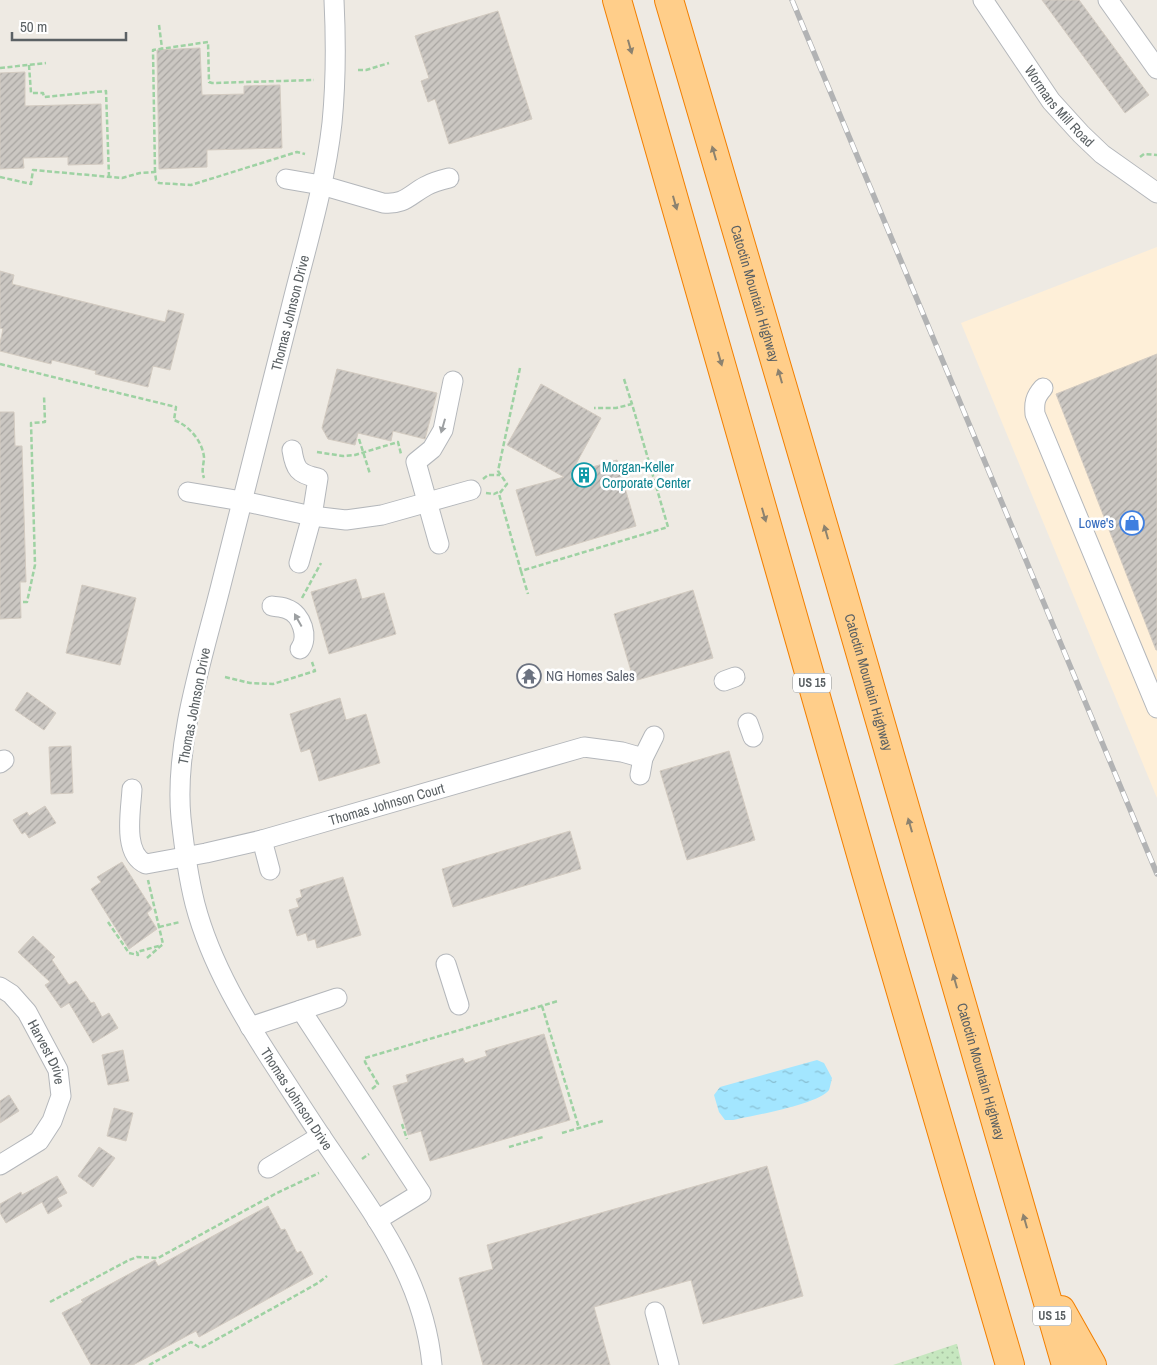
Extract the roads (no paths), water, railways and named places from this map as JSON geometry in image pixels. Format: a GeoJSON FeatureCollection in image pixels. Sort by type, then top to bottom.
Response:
{"type":"FeatureCollection","features":[{"type":"Feature","properties":{"kind":"highway","name":"US 15"},"geometry":{"type":"LineString","coordinates":[[616,0],[866,872],[1010,1365]]}},
{"type":"Feature","properties":{"kind":"highway","name":"Catoctin Mountain Highway"},"geometry":{"type":"LineString","coordinates":[[669,0],[837,570],[1066,1365]]}},
{"type":"Feature","properties":{"kind":"highway"},"geometry":{"type":"LineString","coordinates":[[1038,1268],[1092,1365]]}},
{"type":"Feature","properties":{"kind":"street","name":"Thomas Johnson Drive"},"geometry":{"type":"LineString","coordinates":[[334,0],[336,40],[332,123],[321,185],[282,347],[198,676],[184,746],[180,794],[181,817],[195,902],[216,962],[250,1027],[377,1220],[406,1271],[417,1296],[425,1324],[432,1365]]}},
{"type":"Feature","properties":{"kind":"street","name":"Wormans Mill Road"},"geometry":{"type":"LineString","coordinates":[[983,0],[1051,101],[1102,154],[1157,193]]}},
{"type":"Feature","properties":{"kind":"street"},"geometry":{"type":"LineString","coordinates":[[1108,0],[1157,69]]}},
{"type":"Feature","properties":{"kind":"street"},"geometry":{"type":"LineString","coordinates":[[286,179],[321,185],[383,203],[393,204],[407,200],[425,186],[449,178]]}},
{"type":"Feature","properties":{"kind":"street"},"geometry":{"type":"LineString","coordinates":[[439,544],[427,502],[409,460],[432,449],[443,430],[453,381]]}},
{"type":"Feature","properties":{"kind":"street"},"geometry":{"type":"LineString","coordinates":[[1043,388],[1034,404],[1035,414],[1157,708]]}},
{"type":"Feature","properties":{"kind":"street"},"geometry":{"type":"LineString","coordinates":[[292,450],[294,462],[298,470],[306,476],[318,478],[312,516],[299,563]]}},
{"type":"Feature","properties":{"kind":"street"},"geometry":{"type":"LineString","coordinates":[[188,492],[312,516],[346,520],[382,514],[479,488]]}},
{"type":"Feature","properties":{"kind":"street"},"geometry":{"type":"LineString","coordinates":[[272,606],[289,609],[295,614],[305,635],[304,644],[300,649]]}},
{"type":"Feature","properties":{"kind":"street","name":"Thomas Johnson Court"},"geometry":{"type":"LineString","coordinates":[[132,789],[130,844],[137,858],[146,864],[262,840],[584,747],[622,752],[641,766],[654,736]]}},
{"type":"Feature","properties":{"kind":"street"},"geometry":{"type":"LineString","coordinates":[[262,840],[270,870]]}},
{"type":"Feature","properties":{"kind":"street"},"geometry":{"type":"LineString","coordinates":[[446,964],[459,1005]]}},
{"type":"Feature","properties":{"kind":"street","name":"Harvest Drive"},"geometry":{"type":"LineString","coordinates":[[0,988],[11,994],[27,1012],[58,1070],[62,1096],[52,1121],[38,1141],[0,1165]]}},
{"type":"Feature","properties":{"kind":"street"},"geometry":{"type":"LineString","coordinates":[[250,1027],[337,998]]}},
{"type":"Feature","properties":{"kind":"street"},"geometry":{"type":"LineString","coordinates":[[300,1010],[421,1193],[377,1220]]}},
{"type":"Feature","properties":{"kind":"street"},"geometry":{"type":"LineString","coordinates":[[268,1168],[321,1136]]}},
{"type":"Feature","properties":{"kind":"street"},"geometry":{"type":"LineString","coordinates":[[654,1312],[669,1365]]}},
{"type":"Feature","properties":{"kind":"water"},"geometry":{"type":"Polygon","coordinates":[[[817,1060],[824,1063],[832,1078],[829,1090],[823,1095],[799,1105],[733,1120],[725,1120],[719,1112],[714,1095],[720,1087],[817,1060]]]}},
{"type":"Feature","properties":{"kind":"railway"},"geometry":{"type":"LineString","coordinates":[[792,0],[1157,874]]}},
{"type":"Feature","properties":{"kind":"place","name":"Morgan-Keller Corporate Center"},"geometry":{"type":"Point","coordinates":[584,475]}},
{"type":"Feature","properties":{"kind":"place","name":"Lowe's"},"geometry":{"type":"Point","coordinates":[1132,523]}},
{"type":"Feature","properties":{"kind":"place","name":"NG Homes Sales"},"geometry":{"type":"Point","coordinates":[529,676]}}]}
